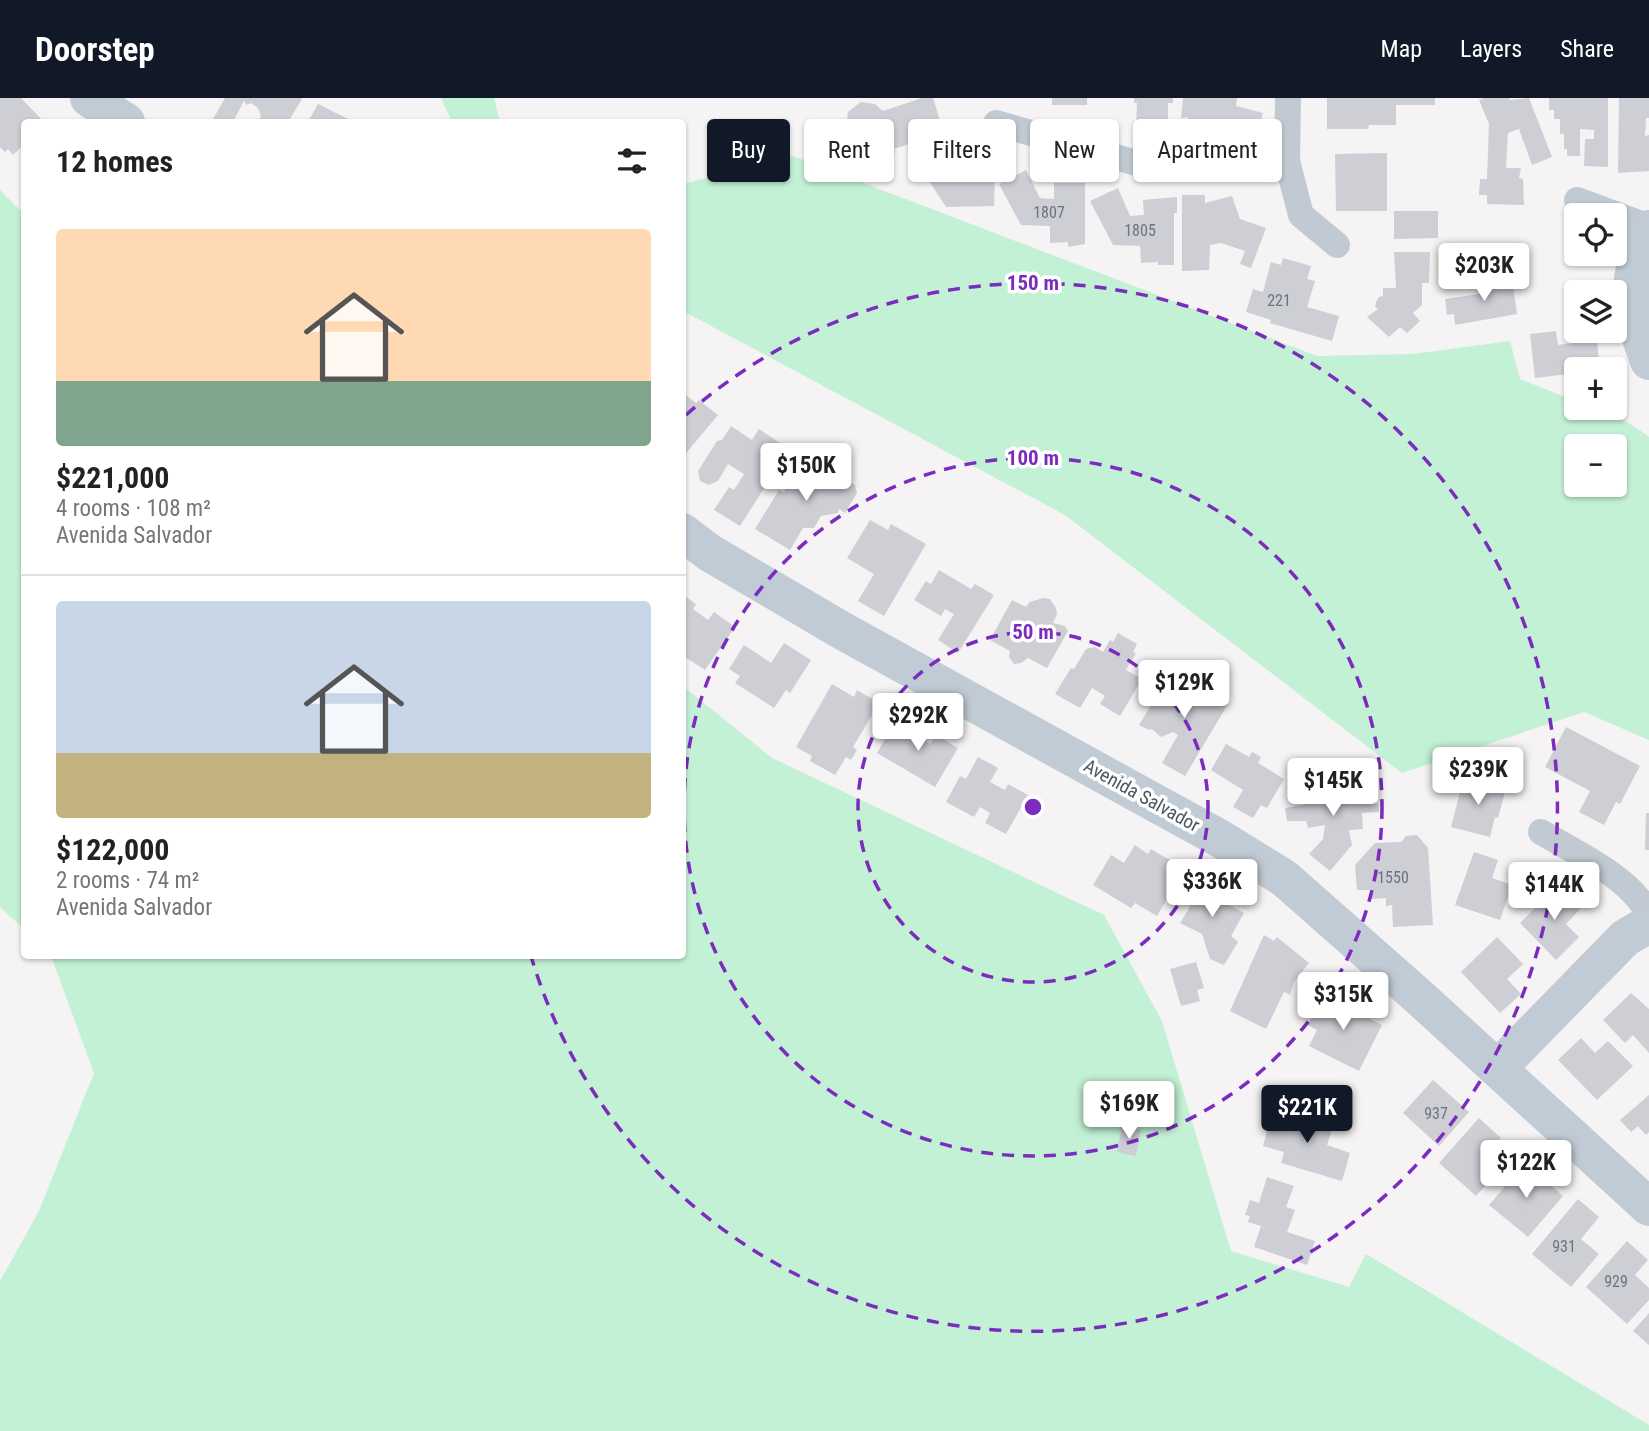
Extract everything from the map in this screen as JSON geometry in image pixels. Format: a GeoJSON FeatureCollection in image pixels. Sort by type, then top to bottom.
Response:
{"type":"FeatureCollection","features":[{"type":"Feature","properties":{"kind":"street"},"geometry":{"type":"LineString","coordinates":[[89,98],[121,119]]}},
{"type":"Feature","properties":{"kind":"street"},"geometry":{"type":"LineString","coordinates":[[1288,98],[1287,161],[1301,215],[1337,245]]}},
{"type":"Feature","properties":{"kind":"street"},"geometry":{"type":"LineString","coordinates":[[1016,129],[1140,164],[1287,161]]}},
{"type":"Feature","properties":{"kind":"street"},"geometry":{"type":"LineString","coordinates":[[1577,200],[1649,228],[1634,268],[1633,308],[1649,361]]}},
{"type":"Feature","properties":{"kind":"street","name":"Avenida Salvador"},"geometry":{"type":"LineString","coordinates":[[686,535],[710,554],[829,623],[1219,838],[1284,878],[1649,1207]]}},
{"type":"Feature","properties":{"kind":"street"},"geometry":{"type":"LineString","coordinates":[[1541,832],[1618,879],[1644,903],[1649,916]]}},
{"type":"Feature","properties":{"kind":"street"},"geometry":{"type":"LineString","coordinates":[[1497,1068],[1625,938],[1649,924]]}},
{"type":"Feature","properties":{"kind":"green space"},"geometry":{"type":"Polygon","coordinates":[[[441,98],[494,98],[499,119],[451,119],[441,98]]]}},
{"type":"Feature","properties":{"kind":"green space"},"geometry":{"type":"Polygon","coordinates":[[[793,156],[804,160],[804,182],[861,182],[1317,356],[1413,354],[1510,341],[1520,379],[1564,397],[1564,420],[1622,420],[1649,437],[1649,740],[1584,712],[1402,773],[1065,515],[686,313],[686,183],[707,178],[707,182],[790,182],[790,157],[793,156]]]}},
{"type":"Feature","properties":{"kind":"green space"},"geometry":{"type":"Polygon","coordinates":[[[0,190],[21,211],[21,926],[0,907],[0,190]]]}},
{"type":"Feature","properties":{"kind":"green space"},"geometry":{"type":"Polygon","coordinates":[[[686,688],[772,758],[1104,915],[1162,1021],[1231,1251],[1349,1287],[1366,1254],[1649,1425],[1649,1431],[0,1431],[0,1281],[39,1211],[94,1073],[52,959],[686,959],[686,688]]]}},
{"type":"Feature","properties":{"kind":"building"},"geometry":{"type":"Polygon","coordinates":[[[0,98],[21,98],[41,119],[21,119],[21,147],[13,155],[8,149],[5,152],[0,147],[0,98]]]}},
{"type":"Feature","properties":{"kind":"building"},"geometry":{"type":"Polygon","coordinates":[[[225,98],[302,99],[290,119],[259,119],[258,108],[251,103],[247,105],[244,101],[235,119],[213,119],[225,98]]]}},
{"type":"Feature","properties":{"kind":"building"},"geometry":{"type":"Polygon","coordinates":[[[922,98],[933,98],[940,119],[908,119],[908,144],[894,149],[894,119],[847,119],[848,112],[861,102],[875,104],[883,111],[922,98]]]}},
{"type":"Feature","properties":{"kind":"building"},"geometry":{"type":"Polygon","coordinates":[[[1052,98],[1087,98],[1087,105],[1052,105],[1052,98]]]}},
{"type":"Feature","properties":{"kind":"building"},"geometry":{"type":"Polygon","coordinates":[[[1134,98],[1173,98],[1173,103],[1168,103],[1168,119],[1136,119],[1137,103],[1134,103],[1134,98]]]}},
{"type":"Feature","properties":{"kind":"building"},"geometry":{"type":"Polygon","coordinates":[[[1183,98],[1237,98],[1236,106],[1263,113],[1261,119],[1181,118],[1183,98]]]}},
{"type":"Feature","properties":{"kind":"building"},"geometry":{"type":"Polygon","coordinates":[[[1327,98],[1435,98],[1435,105],[1396,105],[1396,125],[1369,125],[1368,129],[1327,129],[1327,98]]]}},
{"type":"Feature","properties":{"kind":"building"},"geometry":{"type":"Polygon","coordinates":[[[1529,98],[1552,157],[1532,165],[1519,129],[1508,133],[1506,168],[1521,168],[1519,178],[1523,179],[1524,205],[1487,204],[1487,195],[1479,195],[1480,179],[1487,179],[1489,124],[1479,100],[1529,98]]]}},
{"type":"Feature","properties":{"kind":"building"},"geometry":{"type":"Polygon","coordinates":[[[1549,98],[1608,98],[1608,167],[1584,166],[1585,139],[1594,139],[1594,130],[1580,129],[1580,156],[1567,156],[1564,134],[1560,134],[1560,119],[1554,119],[1554,110],[1549,110],[1549,98]]]}},
{"type":"Feature","properties":{"kind":"building"},"geometry":{"type":"Polygon","coordinates":[[[1619,98],[1649,98],[1645,136],[1649,135],[1649,171],[1618,173],[1619,98]]]}},
{"type":"Feature","properties":{"kind":"building"},"geometry":{"type":"Polygon","coordinates":[[[318,104],[348,119],[310,119],[318,104]]]}},
{"type":"Feature","properties":{"kind":"building"},"geometry":{"type":"Polygon","coordinates":[[[1387,153],[1387,211],[1336,211],[1335,154],[1387,153]]]}},
{"type":"Feature","properties":{"kind":"building"},"geometry":{"type":"Polygon","coordinates":[[[1026,170],[1040,198],[1054,199],[1054,183],[1085,183],[1085,244],[1068,247],[1068,242],[1050,243],[1050,226],[1021,225],[999,184],[1016,182],[1016,175],[1026,170]]]}},
{"type":"Feature","properties":{"kind":"building"},"geometry":{"type":"Polygon","coordinates":[[[930,182],[995,182],[994,206],[946,207],[930,182]]]}},
{"type":"Feature","properties":{"kind":"building"},"geometry":{"type":"Polygon","coordinates":[[[1118,188],[1130,216],[1144,215],[1143,200],[1177,197],[1177,213],[1174,213],[1174,265],[1141,263],[1140,246],[1113,245],[1090,201],[1118,188]]]}},
{"type":"Feature","properties":{"kind":"building"},"geometry":{"type":"Polygon","coordinates":[[[1182,195],[1205,195],[1205,203],[1232,196],[1240,219],[1266,228],[1251,268],[1240,264],[1245,251],[1221,243],[1210,245],[1209,270],[1182,271],[1182,195]]]}},
{"type":"Feature","properties":{"kind":"building"},"geometry":{"type":"Polygon","coordinates":[[[1394,211],[1438,211],[1438,238],[1394,239],[1394,211]]]}},
{"type":"Feature","properties":{"kind":"building"},"geometry":{"type":"Polygon","coordinates":[[[1394,252],[1430,252],[1429,283],[1422,283],[1422,305],[1413,313],[1420,321],[1407,333],[1400,327],[1389,337],[1367,317],[1378,309],[1375,307],[1376,302],[1383,296],[1383,288],[1396,288],[1394,252]]]}},
{"type":"Feature","properties":{"kind":"building"},"geometry":{"type":"Polygon","coordinates":[[[1283,258],[1311,266],[1307,279],[1315,281],[1307,307],[1339,316],[1332,341],[1270,323],[1271,320],[1246,312],[1253,289],[1263,292],[1271,262],[1281,265],[1283,258]]]}},
{"type":"Feature","properties":{"kind":"building"},"geometry":{"type":"Polygon","coordinates":[[[1512,278],[1517,314],[1455,325],[1454,314],[1447,315],[1445,299],[1486,293],[1484,281],[1512,278]]]}},
{"type":"Feature","properties":{"kind":"building"},"geometry":{"type":"Polygon","coordinates":[[[1556,331],[1558,345],[1597,343],[1599,357],[1564,357],[1564,375],[1535,378],[1530,334],[1556,331]]]}},
{"type":"Feature","properties":{"kind":"building"},"geometry":{"type":"Polygon","coordinates":[[[686,395],[696,403],[699,400],[718,415],[686,453],[686,395]]]}},
{"type":"Feature","properties":{"kind":"building"},"geometry":{"type":"Polygon","coordinates":[[[731,426],[752,440],[759,429],[783,445],[773,461],[779,465],[740,526],[714,510],[729,487],[734,490],[744,474],[728,464],[718,481],[709,485],[700,481],[698,471],[717,441],[722,440],[731,426]]]}},
{"type":"Feature","properties":{"kind":"building"},"geometry":{"type":"Polygon","coordinates":[[[823,458],[830,463],[832,472],[855,485],[857,493],[845,513],[839,509],[838,513],[821,516],[814,528],[803,528],[790,550],[755,529],[779,490],[784,492],[795,474],[798,476],[809,460],[823,458]]]}},
{"type":"Feature","properties":{"kind":"building"},"geometry":{"type":"Polygon","coordinates":[[[870,520],[888,530],[891,524],[926,544],[884,616],[858,601],[874,574],[847,558],[870,520]]]}},
{"type":"Feature","properties":{"kind":"building"},"geometry":{"type":"Polygon","coordinates":[[[939,570],[971,589],[975,584],[994,595],[958,653],[938,640],[954,614],[945,609],[941,616],[914,600],[926,581],[931,584],[939,570]]]}},
{"type":"Feature","properties":{"kind":"building"},"geometry":{"type":"Polygon","coordinates":[[[686,597],[696,604],[693,609],[708,620],[714,612],[735,627],[705,670],[686,658],[686,597]]]}},
{"type":"Feature","properties":{"kind":"building"},"geometry":{"type":"Polygon","coordinates":[[[1050,599],[1056,608],[1057,614],[1053,623],[1065,626],[1068,631],[1047,668],[1028,658],[1014,664],[1009,657],[1010,651],[990,640],[1012,600],[1026,607],[1030,602],[1050,599]]]}},
{"type":"Feature","properties":{"kind":"building"},"geometry":{"type":"Polygon","coordinates":[[[1118,633],[1137,644],[1133,652],[1136,653],[1126,670],[1142,679],[1120,716],[1100,704],[1105,696],[1092,688],[1080,708],[1055,694],[1086,649],[1095,647],[1103,652],[1118,633]]]}},
{"type":"Feature","properties":{"kind":"building"},"geometry":{"type":"Polygon","coordinates":[[[784,643],[811,660],[790,693],[786,690],[774,708],[735,683],[740,676],[729,669],[744,645],[771,663],[784,643]]]}},
{"type":"Feature","properties":{"kind":"building"},"geometry":{"type":"Polygon","coordinates":[[[1172,671],[1228,704],[1185,776],[1162,763],[1178,735],[1173,732],[1161,737],[1152,729],[1139,725],[1172,671]]]}},
{"type":"Feature","properties":{"kind":"building"},"geometry":{"type":"Polygon","coordinates":[[[832,684],[854,697],[857,690],[879,703],[853,747],[857,750],[851,760],[846,757],[835,775],[810,761],[812,756],[796,747],[832,684]]]}},
{"type":"Feature","properties":{"kind":"building"},"geometry":{"type":"Polygon","coordinates":[[[903,719],[925,732],[921,738],[930,744],[936,735],[958,748],[935,787],[877,753],[888,734],[892,737],[903,719]]]}},
{"type":"Feature","properties":{"kind":"building"},"geometry":{"type":"Polygon","coordinates":[[[1566,727],[1640,766],[1620,804],[1616,802],[1604,825],[1579,812],[1590,791],[1545,767],[1566,727]]]}},
{"type":"Feature","properties":{"kind":"building"},"geometry":{"type":"Polygon","coordinates":[[[1226,744],[1249,757],[1252,752],[1261,757],[1258,763],[1284,779],[1267,808],[1261,805],[1253,818],[1233,807],[1243,790],[1211,770],[1226,744]]]}},
{"type":"Feature","properties":{"kind":"building"},"geometry":{"type":"Polygon","coordinates":[[[978,757],[998,768],[990,782],[1005,790],[1008,784],[1028,795],[1006,834],[985,823],[990,813],[980,807],[974,817],[946,802],[960,776],[966,779],[978,757]]]}},
{"type":"Feature","properties":{"kind":"building"},"geometry":{"type":"Polygon","coordinates":[[[1464,777],[1506,788],[1490,837],[1451,827],[1464,777]]]}},
{"type":"Feature","properties":{"kind":"building"},"geometry":{"type":"Polygon","coordinates":[[[1315,779],[1321,783],[1322,788],[1349,785],[1350,794],[1377,792],[1376,804],[1379,804],[1379,812],[1362,813],[1363,829],[1349,830],[1352,845],[1330,871],[1309,854],[1323,839],[1325,825],[1308,828],[1306,821],[1287,821],[1285,808],[1308,804],[1306,794],[1300,793],[1300,787],[1306,781],[1315,779]]]}},
{"type":"Feature","properties":{"kind":"building"},"geometry":{"type":"Polygon","coordinates":[[[1646,813],[1649,813],[1649,850],[1645,850],[1646,813]]]}},
{"type":"Feature","properties":{"kind":"building"},"geometry":{"type":"Polygon","coordinates":[[[1417,835],[1428,848],[1433,925],[1393,927],[1392,905],[1386,906],[1386,898],[1371,899],[1370,890],[1357,890],[1355,865],[1375,843],[1401,842],[1406,836],[1417,835]]]}},
{"type":"Feature","properties":{"kind":"building"},"geometry":{"type":"Polygon","coordinates":[[[1135,845],[1148,854],[1151,849],[1180,866],[1168,886],[1173,889],[1157,916],[1135,903],[1131,908],[1093,885],[1111,855],[1124,863],[1135,845]]]}},
{"type":"Feature","properties":{"kind":"building"},"geometry":{"type":"Polygon","coordinates":[[[1474,852],[1498,860],[1492,878],[1512,885],[1500,920],[1455,905],[1474,852]]]}},
{"type":"Feature","properties":{"kind":"building"},"geometry":{"type":"Polygon","coordinates":[[[1196,877],[1232,898],[1229,905],[1244,913],[1231,936],[1238,942],[1224,965],[1210,959],[1202,934],[1180,923],[1190,907],[1184,894],[1196,877]]]}},
{"type":"Feature","properties":{"kind":"building"},"geometry":{"type":"Polygon","coordinates":[[[1559,884],[1582,907],[1566,924],[1579,937],[1556,960],[1520,923],[1559,884]]]}},
{"type":"Feature","properties":{"kind":"building"},"geometry":{"type":"Polygon","coordinates":[[[1264,935],[1274,941],[1277,937],[1309,963],[1294,982],[1290,995],[1284,992],[1266,1029],[1230,1011],[1264,935]]]}},
{"type":"Feature","properties":{"kind":"building"},"geometry":{"type":"Polygon","coordinates":[[[1497,937],[1523,964],[1507,979],[1521,994],[1500,1013],[1461,972],[1497,937]]]}},
{"type":"Feature","properties":{"kind":"building"},"geometry":{"type":"Polygon","coordinates":[[[1196,962],[1204,988],[1197,990],[1200,1001],[1181,1006],[1170,969],[1196,962]]]}},
{"type":"Feature","properties":{"kind":"building"},"geometry":{"type":"Polygon","coordinates":[[[1631,993],[1649,1009],[1649,1053],[1633,1035],[1625,1043],[1603,1020],[1631,993]]]}},
{"type":"Feature","properties":{"kind":"building"},"geometry":{"type":"Polygon","coordinates":[[[1323,994],[1350,1008],[1357,1006],[1364,1010],[1367,1017],[1382,1025],[1359,1071],[1309,1046],[1317,1030],[1308,1025],[1323,994]]]}},
{"type":"Feature","properties":{"kind":"building"},"geometry":{"type":"Polygon","coordinates":[[[1581,1038],[1595,1053],[1608,1041],[1633,1066],[1597,1100],[1558,1060],[1581,1038]]]}},
{"type":"Feature","properties":{"kind":"building"},"geometry":{"type":"Polygon","coordinates":[[[1433,1080],[1469,1112],[1439,1146],[1403,1113],[1433,1080]]]}},
{"type":"Feature","properties":{"kind":"building"},"geometry":{"type":"Polygon","coordinates":[[[1649,1095],[1649,1132],[1646,1135],[1638,1126],[1631,1132],[1620,1120],[1649,1095]]]}},
{"type":"Feature","properties":{"kind":"building"},"geometry":{"type":"Polygon","coordinates":[[[1287,1110],[1334,1123],[1327,1145],[1350,1153],[1342,1181],[1281,1163],[1284,1152],[1263,1146],[1270,1120],[1282,1124],[1287,1110]]]}},
{"type":"Feature","properties":{"kind":"building"},"geometry":{"type":"Polygon","coordinates":[[[1479,1118],[1501,1138],[1488,1152],[1503,1166],[1476,1196],[1439,1163],[1479,1118]]]}},
{"type":"Feature","properties":{"kind":"building"},"geometry":{"type":"Polygon","coordinates":[[[1122,1127],[1141,1130],[1136,1156],[1117,1152],[1122,1127]]]}},
{"type":"Feature","properties":{"kind":"building"},"geometry":{"type":"Polygon","coordinates":[[[1525,1163],[1563,1196],[1528,1237],[1489,1205],[1525,1163]]]}},
{"type":"Feature","properties":{"kind":"building"},"geometry":{"type":"Polygon","coordinates":[[[1267,1177],[1294,1186],[1286,1207],[1295,1210],[1287,1232],[1315,1241],[1307,1265],[1254,1247],[1261,1226],[1248,1222],[1250,1216],[1245,1215],[1250,1200],[1259,1203],[1267,1177]]]}},
{"type":"Feature","properties":{"kind":"building"},"geometry":{"type":"Polygon","coordinates":[[[1578,1199],[1599,1217],[1581,1239],[1599,1254],[1571,1287],[1532,1254],[1578,1199]]]}},
{"type":"Feature","properties":{"kind":"building"},"geometry":{"type":"Polygon","coordinates":[[[1627,1241],[1648,1260],[1635,1275],[1649,1288],[1649,1300],[1627,1324],[1586,1287],[1627,1241]]]}},
{"type":"Feature","properties":{"kind":"building"},"geometry":{"type":"Polygon","coordinates":[[[1649,1313],[1649,1345],[1633,1331],[1649,1313]]]}}]}
